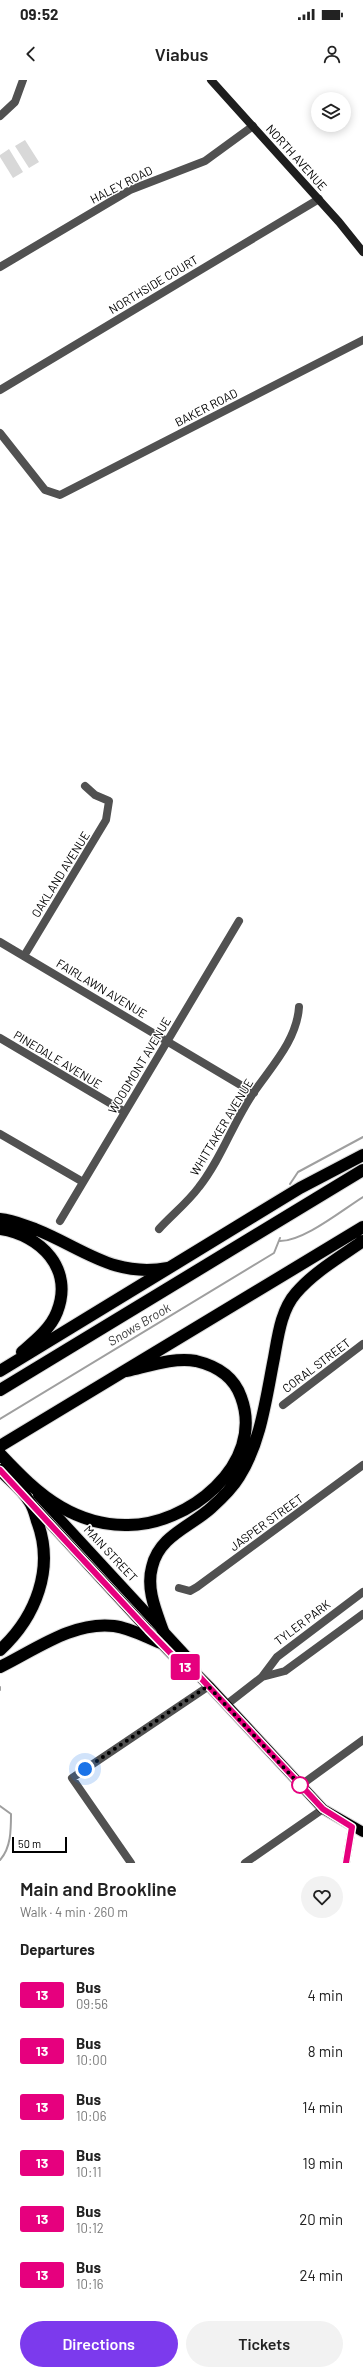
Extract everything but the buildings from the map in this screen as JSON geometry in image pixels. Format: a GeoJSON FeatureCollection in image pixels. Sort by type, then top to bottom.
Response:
{"type":"FeatureCollection","features":[{"type":"Feature","properties":{"kind":"highway"},"geometry":{"type":"LineString","coordinates":[[0,1371],[175,1266],[300,1188],[363,1155]]}},
{"type":"Feature","properties":{"kind":"highway"},"geometry":{"type":"LineString","coordinates":[[0,1390],[363,1170]]}},
{"type":"Feature","properties":{"kind":"highway"},"geometry":{"type":"LineString","coordinates":[[0,1219],[10,1220],[48,1234],[96,1259],[135,1271],[175,1266]]}},
{"type":"Feature","properties":{"kind":"highway"},"geometry":{"type":"LineString","coordinates":[[0,1446],[363,1227]]}},
{"type":"Feature","properties":{"kind":"highway"},"geometry":{"type":"LineString","coordinates":[[0,1229],[24,1235],[40,1245],[52,1258],[59,1274],[61,1299],[56,1314],[38,1338],[0,1371]]}},
{"type":"Feature","properties":{"kind":"highway"},"geometry":{"type":"LineString","coordinates":[[0,1667],[45,1643],[73,1631],[95,1626],[115,1626],[162,1637],[152,1601],[152,1567],[157,1554],[168,1539],[211,1508],[239,1477],[260,1430],[281,1320],[295,1293],[320,1271],[363,1241]]}},
{"type":"Feature","properties":{"kind":"highway"},"geometry":{"type":"LineString","coordinates":[[17,1480],[62,1508],[91,1520],[125,1525],[158,1521],[198,1503],[218,1484],[233,1464],[243,1442],[246,1424],[245,1406],[238,1389],[227,1375],[212,1365],[194,1361],[171,1361],[128,1370]]}},
{"type":"Feature","properties":{"kind":"highway","name":"MAIN STREET"},"geometry":{"type":"LineString","coordinates":[[0,1454],[30,1501]]}},
{"type":"Feature","properties":{"kind":"highway","name":"MAIN STREET"},"geometry":{"type":"LineString","coordinates":[[0,1470],[17,1480]]}},
{"type":"Feature","properties":{"kind":"highway"},"geometry":{"type":"LineString","coordinates":[[0,1650],[27,1619],[41,1582],[43,1545],[40,1528],[30,1501]]}},
{"type":"Feature","properties":{"kind":"main road","name":"NORTH AVENUE"},"geometry":{"type":"LineString","coordinates":[[211,80],[319,199],[363,252]]}},
{"type":"Feature","properties":{"kind":"main road","name":"MAIN STREET"},"geometry":{"type":"LineString","coordinates":[[17,1480],[162,1637]]}},
{"type":"Feature","properties":{"kind":"main road","name":"MAIN STREET"},"geometry":{"type":"LineString","coordinates":[[30,1501],[162,1637],[193,1663],[197,1674],[323,1809],[363,1832]]}},
{"type":"Feature","properties":{"kind":"main road"},"geometry":{"type":"LineString","coordinates":[[346,1863],[352,1827]]}},
{"type":"Feature","properties":{"kind":"street"},"geometry":{"type":"LineString","coordinates":[[0,116],[15,102],[23,80]]}},
{"type":"Feature","properties":{"kind":"street","name":"HALEY ROAD"},"geometry":{"type":"LineString","coordinates":[[0,267],[130,190],[205,161],[253,126]]}},
{"type":"Feature","properties":{"kind":"street","name":"NORTHSIDE COURT"},"geometry":{"type":"LineString","coordinates":[[0,390],[319,199]]}},
{"type":"Feature","properties":{"kind":"street","name":"BAKER ROAD"},"geometry":{"type":"LineString","coordinates":[[0,433],[45,490],[60,495],[363,340]]}},
{"type":"Feature","properties":{"kind":"street","name":"OAKLAND AVENUE"},"geometry":{"type":"LineString","coordinates":[[24,956],[104,825],[109,801],[95,795],[85,786]]}},
{"type":"Feature","properties":{"kind":"street","name":"WOODMONT AVENUE"},"geometry":{"type":"LineString","coordinates":[[60,1221],[239,921]]}},
{"type":"Feature","properties":{"kind":"street","name":"FAIRLAWN AVENUE"},"geometry":{"type":"LineString","coordinates":[[0,942],[254,1092]]}},
{"type":"Feature","properties":{"kind":"street","name":"WHITTAKER AVENUE"},"geometry":{"type":"LineString","coordinates":[[159,1229],[199,1188],[254,1092],[273,1068],[298,1020],[299,1008]]}},
{"type":"Feature","properties":{"kind":"street","name":"PINEDALE AVENUE"},"geometry":{"type":"LineString","coordinates":[[0,1038],[125,1112]]}},
{"type":"Feature","properties":{"kind":"street"},"geometry":{"type":"LineString","coordinates":[[0,1134],[83,1182]]}},
{"type":"Feature","properties":{"kind":"street","name":"CORAL STREET"},"geometry":{"type":"LineString","coordinates":[[282,1405],[363,1344]]}},
{"type":"Feature","properties":{"kind":"street","name":"JASPER STREET"},"geometry":{"type":"LineString","coordinates":[[179,1588],[190,1591],[197,1587],[363,1465]]}},
{"type":"Feature","properties":{"kind":"street","name":"TYLER PARK"},"geometry":{"type":"LineString","coordinates":[[226,1705],[262,1677],[277,1657],[363,1592]]}},
{"type":"Feature","properties":{"kind":"street","name":"TYLER PARK"},"geometry":{"type":"LineString","coordinates":[[262,1677],[285,1671],[363,1614]]}},
{"type":"Feature","properties":{"kind":"street"},"geometry":{"type":"LineString","coordinates":[[131,1863],[72,1778],[208,1686]]}},
{"type":"Feature","properties":{"kind":"street"},"geometry":{"type":"LineString","coordinates":[[301,1785],[363,1740]]}},
{"type":"Feature","properties":{"kind":"street"},"geometry":{"type":"LineString","coordinates":[[245,1863],[323,1809]]}},
{"type":"Feature","properties":{"kind":"shaded area"},"geometry":{"type":"Polygon","coordinates":[[[25,140],[39,162],[29,168],[15,146],[25,140]]]}},
{"type":"Feature","properties":{"kind":"shaded area"},"geometry":{"type":"Polygon","coordinates":[[[9,149],[23,172],[13,178],[0,157],[0,155],[9,149]]]}},
{"type":"Feature","properties":{"kind":"waterway","name":"Snows Brook"},"geometry":{"type":"LineString","coordinates":[[290,1184],[298,1172],[363,1137]]}},
{"type":"Feature","properties":{"kind":"waterway"},"geometry":{"type":"LineString","coordinates":[[279,1241],[289,1240],[311,1231],[363,1197]]}},
{"type":"Feature","properties":{"kind":"waterway","name":"Snows Brook"},"geometry":{"type":"LineString","coordinates":[[0,1419],[274,1253],[280,1238]]}},
{"type":"Feature","properties":{"kind":"waterway","name":"Snows Brook"},"geometry":{"type":"LineString","coordinates":[[0,1806],[11,1814],[8,1844],[4,1855],[0,1860]]}},
{"type":"Feature","properties":{"kind":"bus line","name":"13"},"geometry":{"type":"LineString","coordinates":[[0,1470],[148,1630],[185,1668],[197,1674],[323,1809],[352,1827],[346,1863]]}},
{"type":"Feature","properties":{"kind":"route"},"geometry":{"type":"LineString","coordinates":[[85,1769],[208,1686],[300,1785]]}}]}
